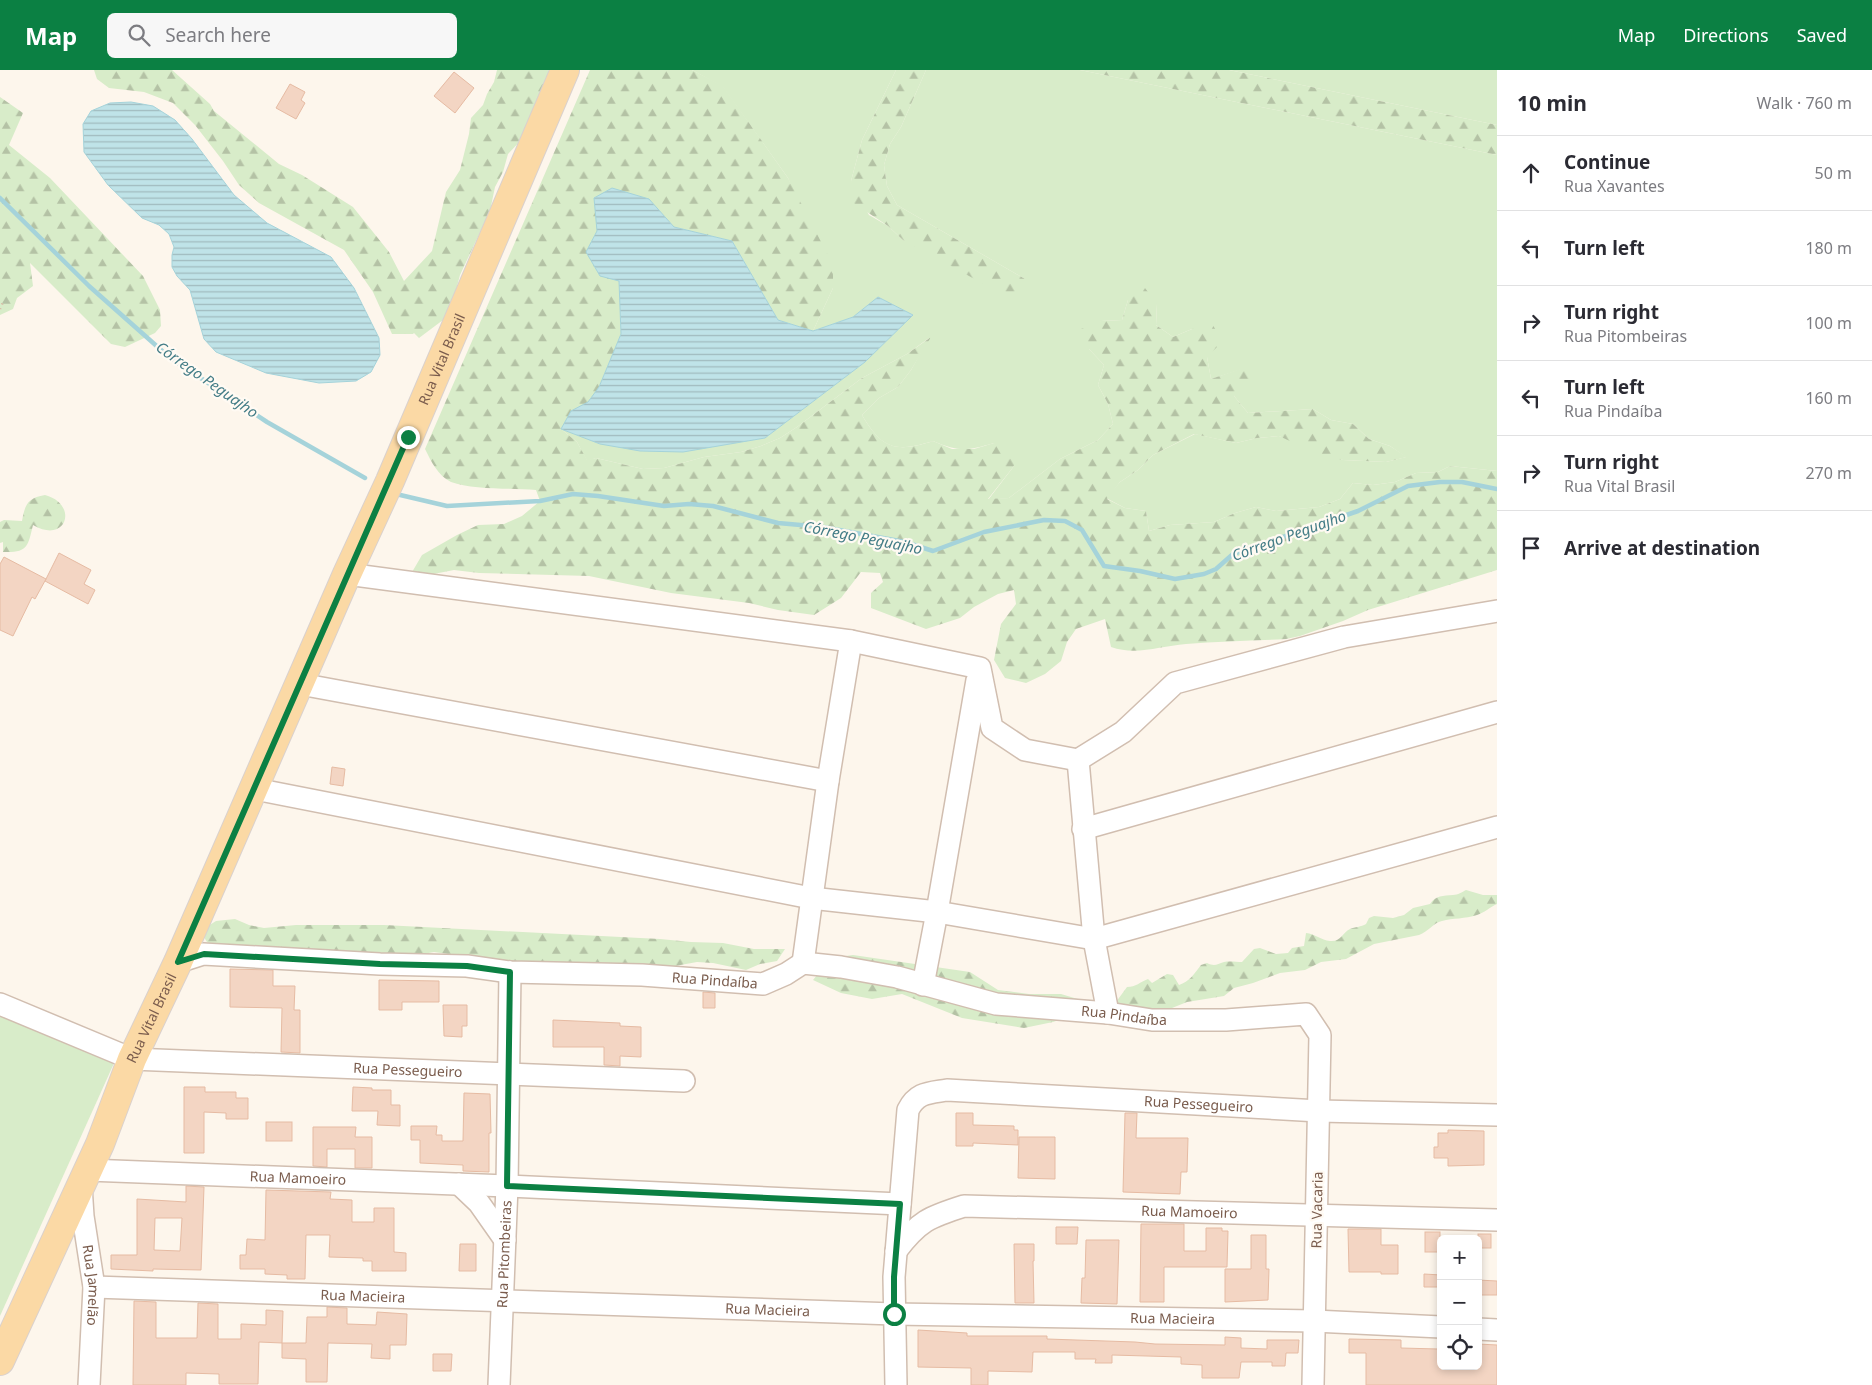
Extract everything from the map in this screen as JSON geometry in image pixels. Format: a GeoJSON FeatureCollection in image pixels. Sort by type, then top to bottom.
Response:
{"type":"FeatureCollection","features":[{"type":"Feature","properties":{"kind":"main road","name":"Rua Vital Brasil"},"geometry":{"type":"LineString","coordinates":[[0,1361],[100,1144],[132,1059],[178,962],[390,481],[565,70]]}},
{"type":"Feature","properties":{"kind":"street"},"geometry":{"type":"LineString","coordinates":[[348,574],[851,641],[980,668]]}},
{"type":"Feature","properties":{"kind":"street"},"geometry":{"type":"LineString","coordinates":[[980,668],[992,728],[1025,750],[1078,760],[1124,732],[1175,683],[1344,637],[1497,611]]}},
{"type":"Feature","properties":{"kind":"street"},"geometry":{"type":"LineString","coordinates":[[803,963],[828,781],[851,641]]}},
{"type":"Feature","properties":{"kind":"street"},"geometry":{"type":"LineString","coordinates":[[922,985],[937,912],[980,668]]}},
{"type":"Feature","properties":{"kind":"street"},"geometry":{"type":"LineString","coordinates":[[300,684],[828,781]]}},
{"type":"Feature","properties":{"kind":"street"},"geometry":{"type":"LineString","coordinates":[[1083,829],[1497,712]]}},
{"type":"Feature","properties":{"kind":"street"},"geometry":{"type":"LineString","coordinates":[[1078,760],[1094,939],[1108,1013]]}},
{"type":"Feature","properties":{"kind":"street"},"geometry":{"type":"LineString","coordinates":[[255,789],[811,898],[937,912],[1094,939],[1497,827]]}},
{"type":"Feature","properties":{"kind":"street","name":"Rua Pindaíba"},"geometry":{"type":"LineString","coordinates":[[178,962],[204,954],[380,964],[467,966],[510,972],[642,975],[763,984],[786,974],[803,963],[841,967],[897,977],[996,1004],[1108,1013],[1152,1020],[1226,1020],[1306,1014],[1320,1035]]}},
{"type":"Feature","properties":{"kind":"street","name":"Rua Pitombeiras"},"geometry":{"type":"LineString","coordinates":[[499,1385],[507,1186],[510,972]]}},
{"type":"Feature","properties":{"kind":"street"},"geometry":{"type":"LineString","coordinates":[[0,1004],[132,1059]]}},
{"type":"Feature","properties":{"kind":"street","name":"Rua Vacaria"},"geometry":{"type":"LineString","coordinates":[[1313,1385],[1320,1035]]}},
{"type":"Feature","properties":{"kind":"street","name":"Rua Pessegueiro"},"geometry":{"type":"LineString","coordinates":[[132,1059],[684,1081]]}},
{"type":"Feature","properties":{"kind":"street","name":"Rua Pessegueiro"},"geometry":{"type":"LineString","coordinates":[[900,1204],[908,1110],[913,1100],[922,1094],[947,1090],[1319,1111],[1497,1115]]}},
{"type":"Feature","properties":{"kind":"street","name":"Rua Mamoeiro"},"geometry":{"type":"LineString","coordinates":[[84,1178],[459,1184],[900,1204]]}},
{"type":"Feature","properties":{"kind":"street","name":"Rua Jamelão"},"geometry":{"type":"LineString","coordinates":[[84,1178],[83,1216],[94,1286],[89,1385]]}},
{"type":"Feature","properties":{"kind":"street"},"geometry":{"type":"LineString","coordinates":[[459,1184],[478,1204],[505,1240]]}},
{"type":"Feature","properties":{"kind":"street"},"geometry":{"type":"LineString","coordinates":[[896,1385],[894,1277],[900,1204]]}},
{"type":"Feature","properties":{"kind":"street","name":"Rua Mamoeiro"},"geometry":{"type":"LineString","coordinates":[[896,1251],[911,1232],[925,1220],[964,1206],[1497,1220]]}},
{"type":"Feature","properties":{"kind":"street","name":"Rua Macieira"},"geometry":{"type":"LineString","coordinates":[[94,1286],[894,1314],[1314,1321],[1437,1327]]}},
{"type":"Feature","properties":{"kind":"street"},"geometry":{"type":"LineString","coordinates":[[1482,1329],[1497,1330]]}},
{"type":"Feature","properties":{"kind":"path"},"geometry":{"type":"LineString","coordinates":[[0,309],[3,302]]}},
{"type":"Feature","properties":{"kind":"green space"},"geometry":{"type":"Polygon","coordinates":[[[94,70],[172,70],[210,104],[214,111],[279,164],[302,175],[353,207],[389,252],[404,281],[432,251],[446,192],[460,170],[471,118],[483,105],[494,82],[497,70],[549,70],[534,117],[525,136],[508,154],[503,172],[495,187],[490,211],[460,275],[454,298],[443,320],[419,338],[414,333],[392,334],[373,292],[344,250],[259,203],[239,185],[195,125],[173,103],[144,92],[109,88],[97,79],[94,70]]]}},
{"type":"Feature","properties":{"kind":"green space"},"geometry":{"type":"Polygon","coordinates":[[[590,70],[692,70],[723,86],[788,178],[833,265],[833,288],[813,331],[778,320],[732,241],[674,227],[648,199],[619,281],[621,334],[599,387],[589,402],[571,412],[561,429],[577,442],[587,460],[596,458],[643,469],[664,468],[704,457],[741,452],[761,446],[780,438],[862,378],[907,354],[931,337],[898,387],[879,398],[862,415],[876,435],[883,441],[900,447],[920,445],[933,441],[952,449],[974,449],[994,443],[1014,445],[1014,466],[988,499],[1009,498],[1060,459],[1098,440],[1113,424],[1108,404],[1098,385],[1104,365],[1089,349],[1081,329],[1101,321],[1122,320],[1128,300],[1145,288],[1157,304],[1156,325],[1173,337],[1192,329],[1212,324],[1223,341],[1207,357],[1211,379],[1252,365],[1254,387],[1234,396],[1248,413],[1313,409],[1331,420],[1353,424],[1369,439],[1390,446],[1407,457],[1386,462],[1343,460],[1320,455],[1279,436],[1257,438],[1236,443],[1194,434],[1153,455],[1138,470],[1120,482],[1107,499],[1125,508],[1146,511],[1149,531],[1170,525],[1214,522],[1256,507],[1276,511],[1319,507],[1340,499],[1353,483],[1373,485],[1395,482],[1416,473],[1438,472],[1450,466],[1497,471],[1497,570],[1368,610],[1343,621],[1286,639],[1198,643],[1139,651],[1120,650],[1111,647],[1105,619],[1076,629],[1067,642],[1061,661],[1045,674],[1026,683],[1005,678],[994,660],[1001,624],[1016,604],[1014,590],[998,594],[974,607],[960,618],[926,629],[871,608],[871,593],[883,582],[880,573],[861,572],[841,598],[814,615],[778,610],[749,603],[671,593],[589,576],[479,573],[454,570],[408,579],[422,555],[478,525],[504,524],[522,516],[540,501],[536,490],[481,488],[451,482],[439,472],[425,449],[590,70]]]}},
{"type":"Feature","properties":{"kind":"green space"},"geometry":{"type":"Polygon","coordinates":[[[692,70],[896,70],[862,140],[851,181],[869,215],[888,226],[903,240],[1025,279],[897,205],[887,186],[884,165],[890,144],[901,127],[926,70],[1080,70],[1497,155],[1497,471],[1450,466],[1438,472],[1416,473],[1395,482],[1373,485],[1353,483],[1340,499],[1319,507],[1276,511],[1256,507],[1214,522],[1170,525],[1149,531],[1146,511],[1125,508],[1106,498],[1120,482],[1138,470],[1153,455],[1195,434],[1236,443],[1257,438],[1279,436],[1343,460],[1386,462],[1406,457],[1390,446],[1369,439],[1353,424],[1331,420],[1313,409],[1248,413],[1234,396],[1252,366],[1211,379],[1207,357],[1192,329],[1173,337],[1156,325],[1157,304],[1128,300],[1122,320],[1101,321],[1089,349],[1104,365],[1098,385],[1108,404],[1113,424],[1098,440],[1060,459],[1009,498],[988,500],[1014,466],[994,443],[970,449],[957,449],[933,441],[909,447],[899,447],[883,441],[876,435],[862,415],[879,398],[898,387],[911,370],[929,338],[907,354],[862,378],[780,438],[761,446],[741,452],[704,457],[664,468],[643,469],[596,458],[587,461],[577,442],[561,429],[600,444],[724,444],[765,438],[865,362],[913,315],[878,297],[853,317],[813,331],[833,288],[788,178],[723,87],[692,70]]]}},
{"type":"Feature","properties":{"kind":"green space"},"geometry":{"type":"Polygon","coordinates":[[[896,70],[926,70],[901,127],[890,144],[884,165],[887,186],[897,205],[1025,279],[1025,295],[1013,300],[903,240],[888,226],[852,202],[851,181],[862,140],[896,70]]]}},
{"type":"Feature","properties":{"kind":"green space"},"geometry":{"type":"Polygon","coordinates":[[[1080,70],[1229,70],[1497,125],[1497,155],[1080,70]]]}},
{"type":"Feature","properties":{"kind":"green space"},"geometry":{"type":"Polygon","coordinates":[[[1229,70],[1497,70],[1497,125],[1229,70]]]}},
{"type":"Feature","properties":{"kind":"green space"},"geometry":{"type":"Polygon","coordinates":[[[0,97],[23,113],[9,145],[50,178],[143,276],[160,310],[161,326],[155,333],[125,347],[111,344],[30,263],[33,286],[17,298],[13,309],[0,315],[0,97]]]}},
{"type":"Feature","properties":{"kind":"green space"},"geometry":{"type":"Polygon","coordinates":[[[45,495],[56,500],[62,506],[65,514],[61,527],[54,530],[45,530],[33,525],[26,547],[18,551],[3,552],[3,542],[0,543],[0,522],[4,520],[22,521],[28,503],[34,498],[45,495]]]}},
{"type":"Feature","properties":{"kind":"green space"},"geometry":{"type":"Polygon","coordinates":[[[1466,890],[1483,895],[1497,895],[1497,904],[1477,915],[1439,922],[1419,935],[1374,944],[1346,959],[1321,962],[1305,970],[1280,973],[1234,988],[1224,996],[1187,1002],[1157,1014],[1121,1015],[1116,1002],[1127,987],[1148,979],[1152,983],[1167,974],[1173,975],[1179,985],[1183,984],[1201,965],[1207,963],[1214,965],[1226,962],[1242,962],[1254,949],[1260,948],[1276,954],[1288,953],[1292,948],[1304,946],[1306,933],[1334,941],[1350,929],[1366,924],[1369,918],[1374,916],[1393,918],[1404,915],[1413,908],[1430,904],[1437,897],[1457,894],[1466,890]]]}},
{"type":"Feature","properties":{"kind":"green space"},"geometry":{"type":"Polygon","coordinates":[[[235,919],[249,925],[264,928],[296,925],[384,925],[660,939],[723,943],[754,949],[785,949],[777,961],[760,964],[746,970],[713,963],[697,962],[664,968],[516,964],[434,952],[418,955],[222,947],[207,942],[200,931],[216,921],[235,919]]]}},
{"type":"Feature","properties":{"kind":"green space"},"geometry":{"type":"Polygon","coordinates":[[[853,955],[970,972],[998,990],[1029,994],[1061,994],[1091,1003],[1082,1012],[1053,1022],[1024,1028],[962,1018],[902,994],[872,999],[841,993],[813,980],[831,958],[853,955]]]}},
{"type":"Feature","properties":{"kind":"green space"},"geometry":{"type":"Polygon","coordinates":[[[0,1014],[115,1061],[0,1316],[0,1014]]]}},
{"type":"Feature","properties":{"kind":"water"},"geometry":{"type":"Polygon","coordinates":[[[131,102],[153,106],[175,120],[192,139],[234,195],[267,223],[331,257],[354,288],[379,338],[380,355],[371,372],[356,381],[319,383],[266,373],[216,352],[204,339],[190,290],[177,276],[172,267],[174,247],[169,234],[159,225],[142,218],[108,185],[84,152],[83,124],[91,111],[110,103],[131,102]]]}},
{"type":"Feature","properties":{"kind":"water"},"geometry":{"type":"Polygon","coordinates":[[[612,188],[649,199],[674,227],[732,241],[778,320],[813,331],[853,317],[878,297],[913,315],[865,362],[765,438],[683,452],[640,451],[600,444],[561,429],[571,411],[588,402],[599,387],[621,334],[619,281],[600,276],[586,252],[597,231],[594,198],[612,188]]]}},
{"type":"Feature","properties":{"kind":"building"},"geometry":{"type":"Polygon","coordinates":[[[454,72],[474,88],[455,113],[434,96],[454,72]]]}},
{"type":"Feature","properties":{"kind":"building"},"geometry":{"type":"Polygon","coordinates":[[[290,84],[305,92],[301,100],[305,103],[296,119],[276,108],[290,84]]]}},
{"type":"Feature","properties":{"kind":"building"},"geometry":{"type":"Polygon","coordinates":[[[59,553],[91,570],[84,584],[95,590],[88,604],[45,581],[59,553]]]}},
{"type":"Feature","properties":{"kind":"building"},"geometry":{"type":"Polygon","coordinates":[[[4,557],[46,579],[35,599],[32,597],[13,636],[0,630],[0,564],[4,557]]]}},
{"type":"Feature","properties":{"kind":"building"},"geometry":{"type":"Polygon","coordinates":[[[332,767],[345,769],[343,786],[330,784],[332,767]]]}},
{"type":"Feature","properties":{"kind":"building"},"geometry":{"type":"Polygon","coordinates":[[[230,969],[273,970],[273,986],[295,986],[294,1010],[300,1010],[300,1053],[281,1052],[282,1008],[230,1007],[230,969]]]}},
{"type":"Feature","properties":{"kind":"building"},"geometry":{"type":"Polygon","coordinates":[[[379,980],[439,981],[439,1002],[402,1002],[402,1010],[379,1010],[379,980]]]}},
{"type":"Feature","properties":{"kind":"building"},"geometry":{"type":"Polygon","coordinates":[[[703,992],[715,993],[715,1008],[703,1008],[703,992]]]}},
{"type":"Feature","properties":{"kind":"building"},"geometry":{"type":"Polygon","coordinates":[[[443,1005],[467,1005],[467,1026],[462,1026],[462,1037],[444,1036],[443,1005]]]}},
{"type":"Feature","properties":{"kind":"building"},"geometry":{"type":"Polygon","coordinates":[[[553,1020],[620,1023],[620,1026],[641,1027],[641,1057],[620,1056],[620,1066],[604,1065],[604,1047],[553,1047],[553,1020]]]}},
{"type":"Feature","properties":{"kind":"building"},"geometry":{"type":"Polygon","coordinates":[[[184,1087],[205,1087],[205,1092],[236,1092],[236,1098],[248,1098],[248,1119],[226,1119],[226,1113],[204,1112],[204,1153],[184,1153],[184,1087]]]}},
{"type":"Feature","properties":{"kind":"building"},"geometry":{"type":"Polygon","coordinates":[[[353,1087],[391,1090],[391,1105],[400,1105],[400,1126],[377,1125],[378,1111],[352,1111],[353,1087]]]}},
{"type":"Feature","properties":{"kind":"building"},"geometry":{"type":"Polygon","coordinates":[[[464,1093],[490,1094],[489,1172],[463,1171],[463,1165],[420,1163],[420,1140],[411,1140],[411,1126],[437,1126],[436,1135],[442,1135],[442,1141],[463,1141],[464,1093]]]}},
{"type":"Feature","properties":{"kind":"building"},"geometry":{"type":"Polygon","coordinates":[[[956,1113],[973,1113],[973,1125],[1014,1126],[1014,1130],[1018,1130],[1018,1145],[973,1143],[973,1146],[956,1146],[956,1113]]]}},
{"type":"Feature","properties":{"kind":"building"},"geometry":{"type":"Polygon","coordinates":[[[1125,1113],[1137,1113],[1136,1138],[1188,1138],[1187,1172],[1181,1172],[1180,1194],[1123,1192],[1125,1113]]]}},
{"type":"Feature","properties":{"kind":"building"},"geometry":{"type":"Polygon","coordinates":[[[266,1122],[292,1122],[292,1141],[266,1141],[266,1122]]]}},
{"type":"Feature","properties":{"kind":"building"},"geometry":{"type":"Polygon","coordinates":[[[313,1127],[356,1127],[355,1137],[372,1137],[372,1168],[355,1168],[355,1149],[327,1149],[327,1167],[313,1166],[313,1127]]]}},
{"type":"Feature","properties":{"kind":"building"},"geometry":{"type":"Polygon","coordinates":[[[1448,1130],[1484,1131],[1484,1165],[1448,1166],[1448,1158],[1434,1158],[1434,1147],[1438,1147],[1438,1133],[1448,1133],[1448,1130]]]}},
{"type":"Feature","properties":{"kind":"building"},"geometry":{"type":"Polygon","coordinates":[[[1019,1137],[1055,1137],[1055,1179],[1018,1178],[1019,1137]]]}},
{"type":"Feature","properties":{"kind":"building"},"geometry":{"type":"Polygon","coordinates":[[[186,1186],[204,1187],[201,1270],[153,1269],[153,1271],[111,1269],[111,1255],[137,1255],[137,1199],[186,1202],[186,1186]],[[155,1218],[154,1250],[180,1251],[182,1218],[155,1218]]]}},
{"type":"Feature","properties":{"kind":"building"},"geometry":{"type":"Polygon","coordinates":[[[266,1190],[331,1192],[330,1199],[352,1200],[352,1222],[374,1222],[374,1208],[394,1208],[394,1252],[406,1253],[406,1271],[372,1271],[372,1261],[363,1261],[363,1258],[329,1257],[330,1235],[306,1235],[305,1279],[287,1279],[287,1275],[265,1274],[265,1269],[240,1269],[240,1255],[246,1255],[247,1239],[265,1240],[266,1190]]]}},
{"type":"Feature","properties":{"kind":"building"},"geometry":{"type":"Polygon","coordinates":[[[1141,1224],[1184,1224],[1184,1251],[1206,1251],[1206,1228],[1222,1228],[1222,1231],[1228,1231],[1227,1267],[1164,1267],[1164,1302],[1140,1302],[1141,1224]]]}},
{"type":"Feature","properties":{"kind":"building"},"geometry":{"type":"Polygon","coordinates":[[[1056,1227],[1078,1227],[1077,1244],[1056,1244],[1056,1227]]]}},
{"type":"Feature","properties":{"kind":"building"},"geometry":{"type":"Polygon","coordinates":[[[1348,1229],[1381,1229],[1381,1245],[1398,1245],[1398,1274],[1349,1272],[1348,1229]]]}},
{"type":"Feature","properties":{"kind":"building"},"geometry":{"type":"Polygon","coordinates":[[[1425,1232],[1440,1232],[1440,1235],[1437,1235],[1437,1252],[1425,1252],[1425,1232]]]}},
{"type":"Feature","properties":{"kind":"building"},"geometry":{"type":"Polygon","coordinates":[[[1491,1234],[1491,1248],[1482,1248],[1482,1235],[1478,1235],[1491,1234]]]}},
{"type":"Feature","properties":{"kind":"building"},"geometry":{"type":"Polygon","coordinates":[[[1251,1235],[1266,1235],[1266,1269],[1269,1269],[1268,1300],[1225,1302],[1225,1269],[1251,1269],[1251,1235]]]}},
{"type":"Feature","properties":{"kind":"building"},"geometry":{"type":"Polygon","coordinates":[[[1086,1240],[1119,1240],[1117,1304],[1081,1303],[1082,1278],[1085,1278],[1086,1240]]]}},
{"type":"Feature","properties":{"kind":"building"},"geometry":{"type":"Polygon","coordinates":[[[460,1244],[476,1244],[476,1271],[459,1271],[460,1244]]]}},
{"type":"Feature","properties":{"kind":"building"},"geometry":{"type":"Polygon","coordinates":[[[1014,1244],[1034,1244],[1034,1303],[1015,1303],[1014,1244]]]}},
{"type":"Feature","properties":{"kind":"building"},"geometry":{"type":"Polygon","coordinates":[[[1424,1274],[1437,1275],[1437,1287],[1424,1287],[1424,1274]]]}},
{"type":"Feature","properties":{"kind":"building"},"geometry":{"type":"Polygon","coordinates":[[[1482,1280],[1497,1281],[1497,1295],[1482,1295],[1482,1280]]]}},
{"type":"Feature","properties":{"kind":"building"},"geometry":{"type":"Polygon","coordinates":[[[134,1301],[156,1302],[156,1338],[197,1338],[198,1303],[218,1304],[218,1339],[241,1339],[241,1324],[266,1325],[266,1310],[283,1311],[282,1343],[259,1342],[258,1384],[219,1384],[219,1374],[186,1373],[186,1385],[133,1385],[134,1301]]]}},
{"type":"Feature","properties":{"kind":"building"},"geometry":{"type":"Polygon","coordinates":[[[327,1307],[347,1308],[347,1324],[376,1325],[377,1312],[407,1314],[406,1345],[390,1345],[390,1359],[371,1358],[372,1344],[328,1343],[327,1382],[306,1382],[306,1359],[282,1358],[282,1343],[306,1343],[307,1317],[327,1317],[327,1307]]]}},
{"type":"Feature","properties":{"kind":"building"},"geometry":{"type":"Polygon","coordinates":[[[918,1330],[967,1333],[967,1336],[1047,1336],[1047,1339],[1155,1344],[1225,1345],[1225,1337],[1241,1338],[1241,1348],[1267,1349],[1267,1340],[1299,1340],[1298,1353],[1286,1353],[1285,1366],[1272,1366],[1272,1362],[1241,1362],[1239,1378],[1202,1378],[1202,1365],[1181,1364],[1181,1357],[1112,1355],[1112,1363],[1095,1363],[1096,1359],[1075,1359],[1075,1352],[1033,1352],[1032,1372],[988,1371],[988,1385],[971,1385],[971,1368],[918,1367],[918,1330]]]}},
{"type":"Feature","properties":{"kind":"building"},"geometry":{"type":"Polygon","coordinates":[[[1349,1339],[1401,1340],[1401,1348],[1437,1349],[1437,1370],[1482,1370],[1482,1344],[1497,1345],[1497,1385],[1366,1385],[1366,1353],[1349,1353],[1349,1339]]]}},
{"type":"Feature","properties":{"kind":"building"},"geometry":{"type":"Polygon","coordinates":[[[433,1354],[452,1354],[451,1371],[433,1371],[433,1354]]]}},
{"type":"Feature","properties":{"kind":"waterway","name":"Córrego Peguajho"},"geometry":{"type":"LineString","coordinates":[[0,198],[89,286],[169,357],[267,422],[365,478]]}},
{"type":"Feature","properties":{"kind":"waterway","name":"Córrego Peguajho"},"geometry":{"type":"LineString","coordinates":[[396,494],[447,506],[540,501],[573,494],[664,506],[689,504],[713,506],[778,523],[823,527],[905,542],[933,551],[984,532],[1044,520],[1065,521],[1082,530],[1104,566],[1140,571],[1175,579],[1204,574],[1216,569],[1233,554],[1358,511],[1408,486],[1440,482],[1462,482],[1497,489]]}},
{"type":"Feature","properties":{"kind":"route"},"geometry":{"type":"LineString","coordinates":[[408,437],[370,528],[348,574],[178,962],[204,954],[380,964],[467,966],[510,972],[507,1186],[900,1204],[894,1277],[894,1314]]}}]}
